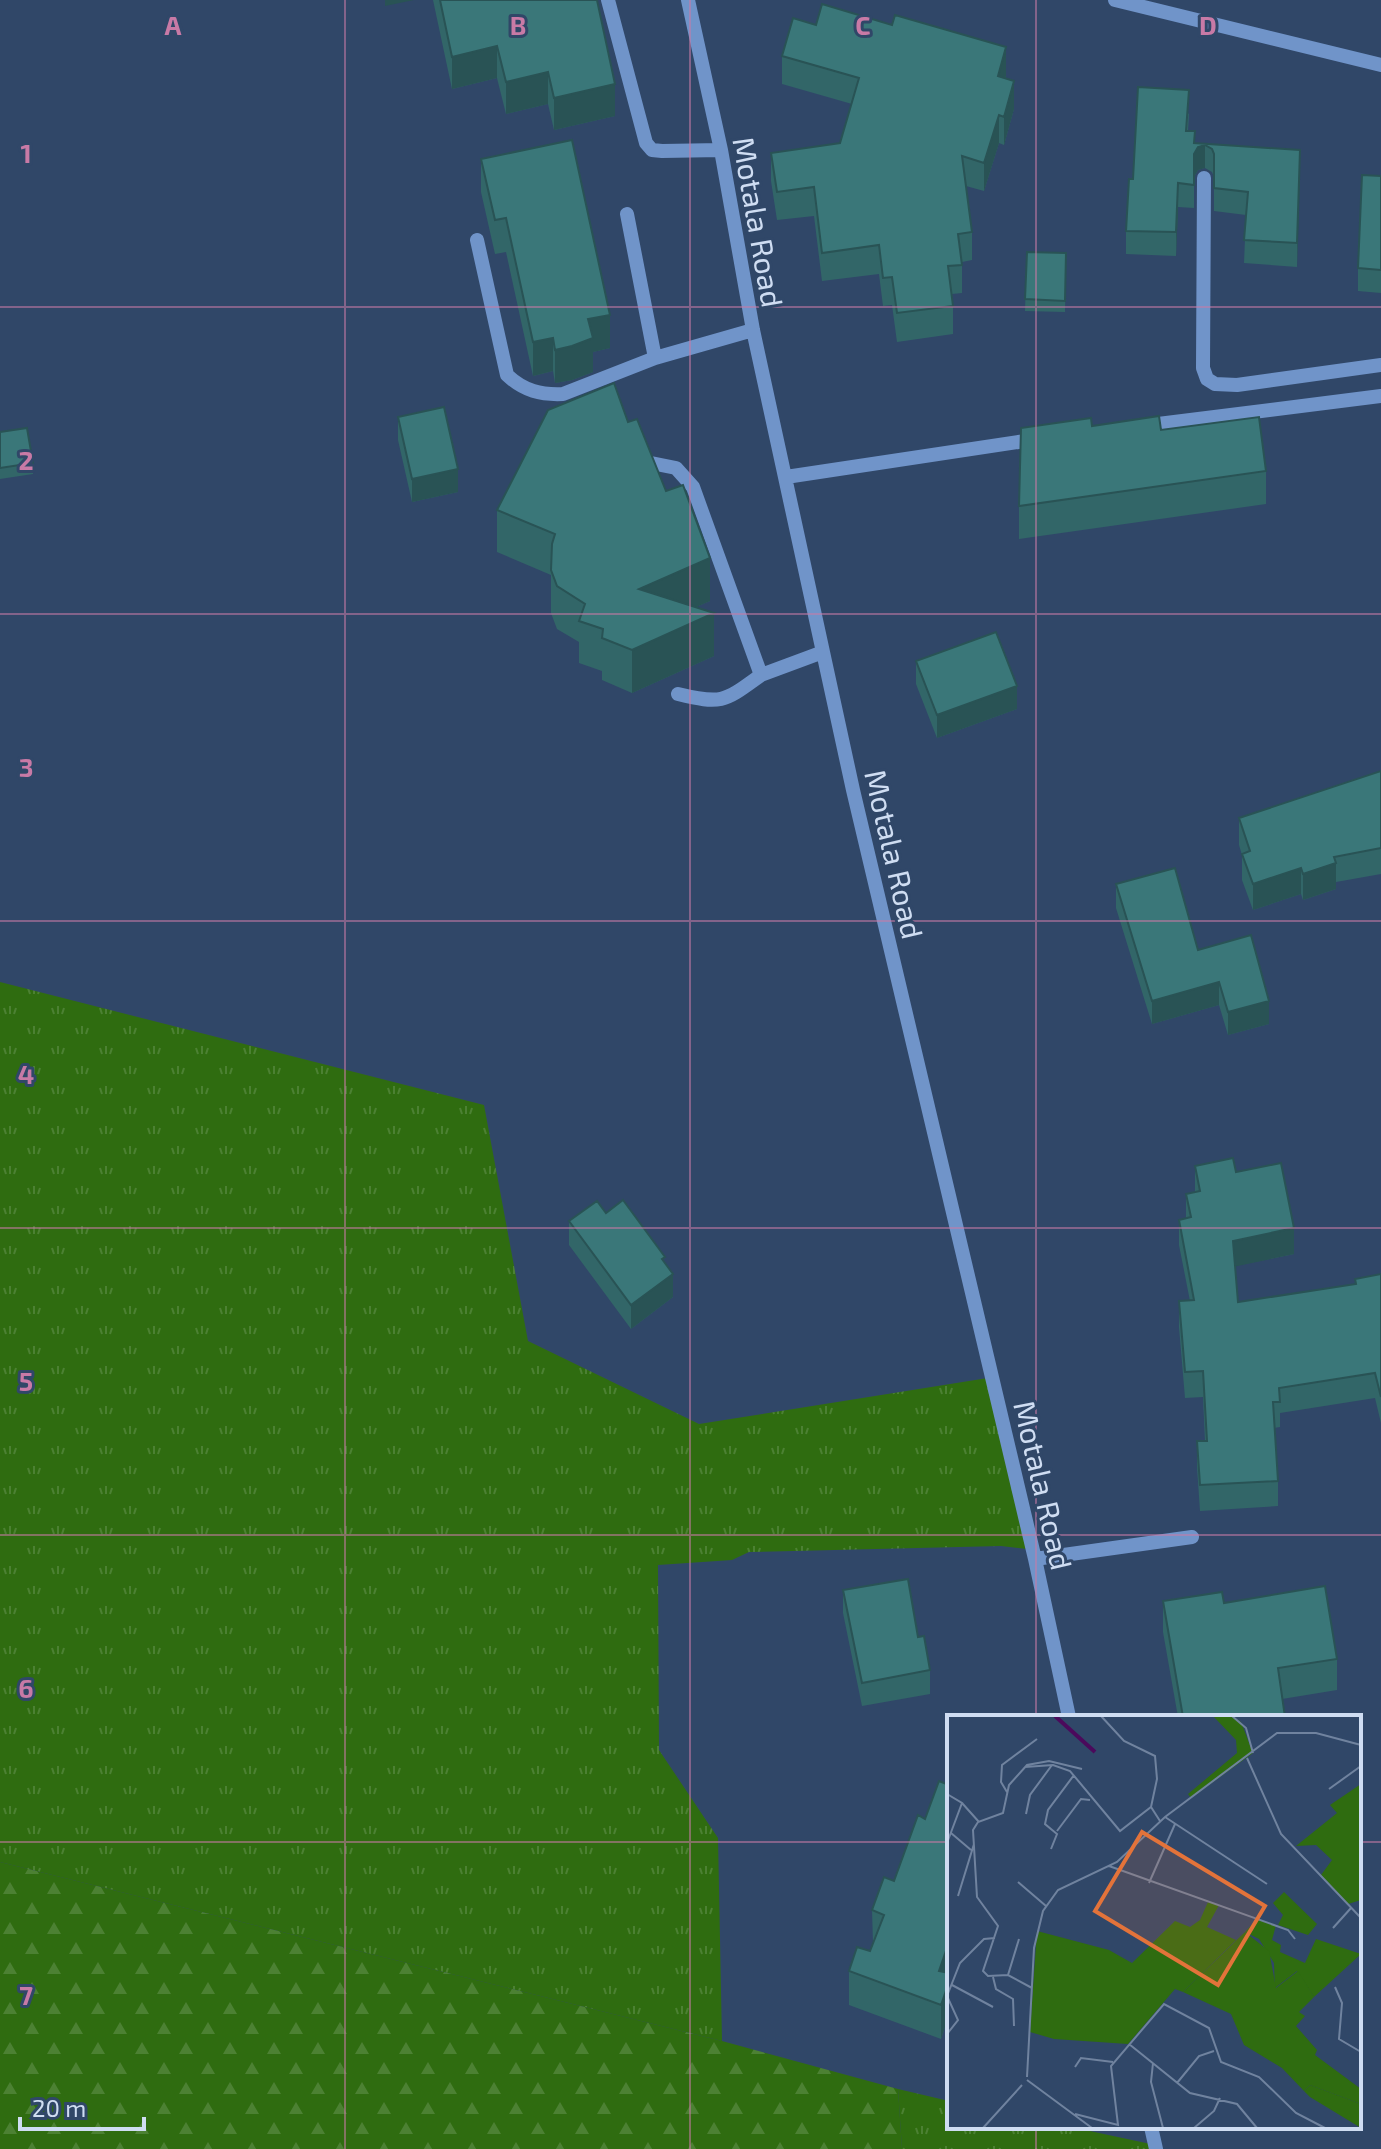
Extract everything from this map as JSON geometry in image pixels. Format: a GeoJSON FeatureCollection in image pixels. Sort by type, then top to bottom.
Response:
{"type":"FeatureCollection","features":[{"type":"Feature","properties":{"kind":"street"},"geometry":{"type":"LineString","coordinates":[[608,0],[646,143],[652,150],[662,151],[721,150]]}},
{"type":"Feature","properties":{"kind":"street","name":"Motala Road"},"geometry":{"type":"LineString","coordinates":[[688,0],[721,150],[753,330],[823,652],[1035,1559],[1069,1715]]}},
{"type":"Feature","properties":{"kind":"street"},"geometry":{"type":"LineString","coordinates":[[1115,0],[1381,65]]}},
{"type":"Feature","properties":{"kind":"street"},"geometry":{"type":"LineString","coordinates":[[1204,178],[1203,368],[1207,379],[1215,384],[1237,385],[1381,365]]}},
{"type":"Feature","properties":{"kind":"street"},"geometry":{"type":"LineString","coordinates":[[627,214],[655,358]]}},
{"type":"Feature","properties":{"kind":"street"},"geometry":{"type":"LineString","coordinates":[[477,240],[507,375],[517,385],[547,395],[563,394],[655,358],[753,330]]}},
{"type":"Feature","properties":{"kind":"street"},"geometry":{"type":"LineString","coordinates":[[1120,429],[1381,396]]}},
{"type":"Feature","properties":{"kind":"street"},"geometry":{"type":"LineString","coordinates":[[786,477],[1060,436]]}},
{"type":"Feature","properties":{"kind":"street"},"geometry":{"type":"LineString","coordinates":[[651,463],[676,468],[693,487],[761,675]]}},
{"type":"Feature","properties":{"kind":"street"},"geometry":{"type":"LineString","coordinates":[[678,694],[707,702],[723,701],[761,675],[823,652]]}},
{"type":"Feature","properties":{"kind":"street"},"geometry":{"type":"LineString","coordinates":[[1035,1559],[1192,1537]]}},
{"type":"Feature","properties":{"kind":"street"},"geometry":{"type":"LineString","coordinates":[[1151,2129],[1156,2149]]}},
{"type":"Feature","properties":{"kind":"green space"},"geometry":{"type":"Polygon","coordinates":[[[0,982],[484,1105],[528,1341],[699,1424],[994,1377],[1036,1550],[1001,1546],[749,1552],[732,1560],[658,1565],[659,1750],[718,1838],[722,2041],[0,1862],[0,982]]]}},
{"type":"Feature","properties":{"kind":"green space"},"geometry":{"type":"Polygon","coordinates":[[[0,1862],[722,2041],[898,2089],[902,2149],[0,2149],[0,1862]]]}},
{"type":"Feature","properties":{"kind":"green space"},"geometry":{"type":"Polygon","coordinates":[[[898,2089],[947,2101],[947,2129],[1080,2129],[1160,2146],[1160,2149],[902,2149],[898,2089]]]}},
{"type":"Feature","properties":{"kind":"building"},"geometry":{"type":"Polygon","coordinates":[[[440,0],[597,0],[615,84],[554,98],[548,72],[506,82],[497,46],[452,57],[440,0]]]}},
{"type":"Feature","properties":{"kind":"building"},"geometry":{"type":"Polygon","coordinates":[[[822,4],[892,25],[895,15],[1006,47],[998,76],[1014,81],[1004,117],[999,115],[984,163],[962,156],[972,232],[958,234],[962,265],[948,266],[953,306],[897,313],[892,277],[883,278],[879,245],[822,253],[814,187],[777,192],[771,153],[840,143],[859,78],[782,56],[793,18],[816,25],[822,4]]]}},
{"type":"Feature","properties":{"kind":"building"},"geometry":{"type":"Polygon","coordinates":[[[1138,87],[1189,90],[1186,131],[1195,131],[1194,143],[1300,150],[1297,243],[1244,240],[1248,192],[1214,188],[1214,154],[1205,145],[1198,147],[1194,154],[1194,185],[1178,183],[1176,232],[1126,231],[1129,179],[1133,179],[1138,87]]]}},
{"type":"Feature","properties":{"kind":"building"},"geometry":{"type":"Polygon","coordinates":[[[572,140],[610,315],[588,319],[593,338],[555,350],[553,338],[533,342],[506,218],[495,220],[481,159],[572,140]]]}},
{"type":"Feature","properties":{"kind":"building"},"geometry":{"type":"Polygon","coordinates":[[[1362,175],[1381,176],[1381,270],[1358,268],[1362,175]]]}},
{"type":"Feature","properties":{"kind":"building"},"geometry":{"type":"Polygon","coordinates":[[[1027,252],[1066,253],[1065,301],[1025,299],[1027,252]]]}},
{"type":"Feature","properties":{"kind":"building"},"geometry":{"type":"Polygon","coordinates":[[[614,383],[628,422],[637,419],[666,491],[683,485],[710,558],[639,589],[714,613],[632,650],[602,638],[603,629],[579,621],[585,604],[557,586],[551,570],[555,534],[497,510],[548,410],[614,383]]]}},
{"type":"Feature","properties":{"kind":"building"},"geometry":{"type":"Polygon","coordinates":[[[444,407],[458,469],[412,479],[398,417],[444,407]]]}},
{"type":"Feature","properties":{"kind":"building"},"geometry":{"type":"Polygon","coordinates":[[[1159,416],[1161,430],[1259,417],[1266,471],[1019,506],[1021,428],[1091,418],[1092,426],[1159,416]]]}},
{"type":"Feature","properties":{"kind":"building"},"geometry":{"type":"Polygon","coordinates":[[[27,428],[33,463],[0,468],[0,432],[27,428]]]}},
{"type":"Feature","properties":{"kind":"building"},"geometry":{"type":"Polygon","coordinates":[[[996,632],[1017,686],[937,715],[916,661],[996,632]]]}},
{"type":"Feature","properties":{"kind":"building"},"geometry":{"type":"Polygon","coordinates":[[[1381,771],[1381,848],[1334,857],[1336,863],[1303,874],[1301,868],[1253,884],[1242,854],[1250,851],[1239,818],[1381,771]]]}},
{"type":"Feature","properties":{"kind":"building"},"geometry":{"type":"Polygon","coordinates":[[[1175,868],[1198,950],[1251,935],[1269,1001],[1228,1012],[1219,982],[1152,1001],[1116,884],[1175,868]]]}},
{"type":"Feature","properties":{"kind":"building"},"geometry":{"type":"Polygon","coordinates":[[[1233,1158],[1236,1172],[1281,1163],[1294,1228],[1233,1241],[1238,1302],[1356,1284],[1355,1279],[1381,1274],[1381,1397],[1375,1373],[1279,1388],[1280,1402],[1273,1402],[1278,1481],[1200,1485],[1197,1441],[1207,1441],[1203,1371],[1185,1372],[1179,1301],[1194,1300],[1179,1220],[1191,1217],[1186,1194],[1200,1191],[1195,1166],[1233,1158]]]}},
{"type":"Feature","properties":{"kind":"building"},"geometry":{"type":"Polygon","coordinates":[[[623,1200],[665,1257],[662,1259],[673,1274],[631,1305],[569,1221],[597,1201],[606,1213],[623,1200]]]}},
{"type":"Feature","properties":{"kind":"building"},"geometry":{"type":"Polygon","coordinates":[[[908,1579],[918,1637],[924,1636],[930,1670],[862,1683],[843,1590],[908,1579]]]}},
{"type":"Feature","properties":{"kind":"building"},"geometry":{"type":"Polygon","coordinates":[[[1325,1586],[1337,1659],[1278,1668],[1285,1715],[1183,1715],[1163,1601],[1222,1592],[1224,1603],[1325,1586]]]}},
{"type":"Feature","properties":{"kind":"building"},"geometry":{"type":"Polygon","coordinates":[[[939,1781],[947,1784],[947,1948],[939,1971],[947,1973],[947,1988],[941,2005],[849,1971],[857,1947],[870,1951],[884,1915],[872,1910],[884,1877],[894,1881],[918,1815],[925,1819],[939,1781]]]}}]}
